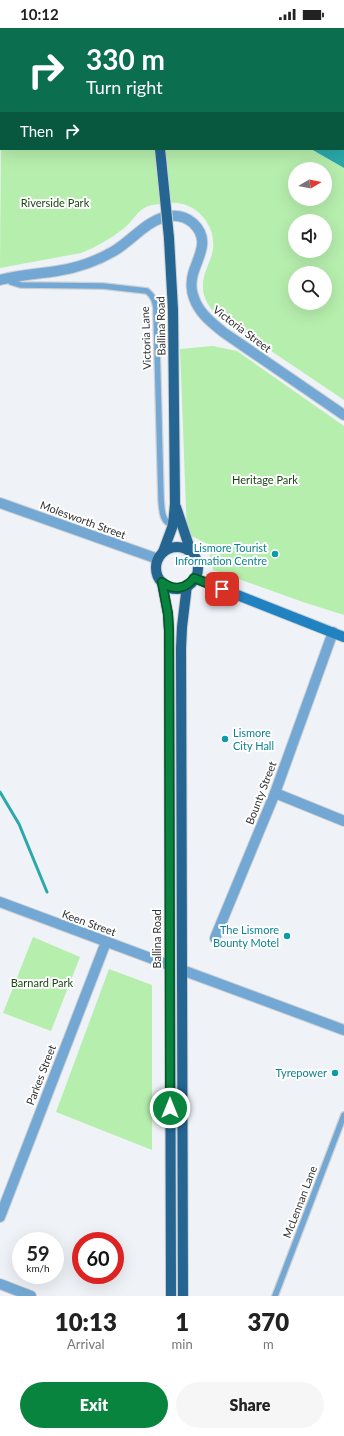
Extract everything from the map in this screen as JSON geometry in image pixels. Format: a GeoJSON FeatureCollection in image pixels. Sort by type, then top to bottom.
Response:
{"type":"FeatureCollection","features":[{"type":"Feature","properties":{"kind":"main road","name":"Ballina Road"},"geometry":{"type":"LineString","coordinates":[[160,150],[169,238],[173,310],[175,504],[173,525],[160,556]]}},
{"type":"Feature","properties":{"kind":"main road","name":"Ballina Road"},"geometry":{"type":"LineString","coordinates":[[175,504],[190,552]]}},
{"type":"Feature","properties":{"kind":"main road"},"geometry":{"type":"LineString","coordinates":[[183,1296],[182,627],[191,582],[197,573],[196,562],[190,552],[186,549],[174,547],[160,556],[156,572],[158,578],[162,582],[172,588],[177,588],[191,582]]}},
{"type":"Feature","properties":{"kind":"main road","name":"Ballina Road"},"geometry":{"type":"LineString","coordinates":[[162,582],[168,614],[169,630],[171,1296]]}},
{"type":"Feature","properties":{"kind":"street","name":"Victoria Street"},"geometry":{"type":"LineString","coordinates":[[4,279],[26,274],[56,271],[80,266],[102,258],[123,246],[152,222],[170,216],[184,218],[196,227],[202,239],[201,254],[192,282],[194,298],[203,315],[223,332],[344,415]]}},
{"type":"Feature","properties":{"kind":"street","name":"Molesworth Street"},"geometry":{"type":"LineString","coordinates":[[0,503],[160,556]]}},
{"type":"Feature","properties":{"kind":"street"},"geometry":{"type":"LineString","coordinates":[[191,582],[344,637]]}},
{"type":"Feature","properties":{"kind":"street","name":"Bounty Street"},"geometry":{"type":"LineString","coordinates":[[214,938],[275,793],[333,632]]}},
{"type":"Feature","properties":{"kind":"street"},"geometry":{"type":"LineString","coordinates":[[275,793],[344,820]]}},
{"type":"Feature","properties":{"kind":"street","name":"Keen Street"},"geometry":{"type":"LineString","coordinates":[[0,902],[169,965]]}},
{"type":"Feature","properties":{"kind":"street","name":"Parkes Street"},"geometry":{"type":"LineString","coordinates":[[0,1217],[106,942]]}},
{"type":"Feature","properties":{"kind":"street"},"geometry":{"type":"LineString","coordinates":[[182,970],[344,1030]]}},
{"type":"Feature","properties":{"kind":"street"},"geometry":{"type":"LineString","coordinates":[[0,1284],[30,1296]]}},
{"type":"Feature","properties":{"kind":"lane","name":"Victoria Lane"},"geometry":{"type":"LineString","coordinates":[[4,279],[21,285],[103,286],[147,291],[152,294],[155,300],[156,308],[161,497],[165,521],[173,525]]}},
{"type":"Feature","properties":{"kind":"lane","name":"McLennan Lane"},"geometry":{"type":"LineString","coordinates":[[274,1296],[341,1131],[344,1115]]}},
{"type":"Feature","properties":{"kind":"green space","name":"Riverside Park"},"geometry":{"type":"Polygon","coordinates":[[[1,150],[313,150],[344,168],[344,400],[216,314],[211,308],[205,299],[203,282],[213,249],[212,233],[205,219],[193,208],[178,203],[148,206],[140,211],[127,226],[118,233],[81,253],[0,268],[1,150]]]}},
{"type":"Feature","properties":{"kind":"green space","name":"Heritage Park"},"geometry":{"type":"Polygon","coordinates":[[[213,346],[237,351],[344,426],[344,615],[213,570],[208,544],[187,534],[180,349],[213,346]]]}},
{"type":"Feature","properties":{"kind":"green space","name":"Barnard Park"},"geometry":{"type":"Polygon","coordinates":[[[33,937],[80,957],[51,1031],[3,1013],[33,937]]]}},
{"type":"Feature","properties":{"kind":"green space"},"geometry":{"type":"Polygon","coordinates":[[[109,969],[152,985],[152,1150],[56,1112],[109,969]]]}},
{"type":"Feature","properties":{"kind":"water"},"geometry":{"type":"Polygon","coordinates":[[[313,150],[344,150],[344,168],[313,150]]]}},
{"type":"Feature","properties":{"kind":"waterway"},"geometry":{"type":"LineString","coordinates":[[0,792],[19,824],[47,892]]}},
{"type":"Feature","properties":{"kind":"place","name":"Lismore Tourist Information Centre"},"geometry":{"type":"Point","coordinates":[275,554]}},
{"type":"Feature","properties":{"kind":"place","name":"Lismore City Hall"},"geometry":{"type":"Point","coordinates":[225,739]}},
{"type":"Feature","properties":{"kind":"place","name":"The Lismore Bounty Motel"},"geometry":{"type":"Point","coordinates":[287,936]}},
{"type":"Feature","properties":{"kind":"place","name":"Tyrepower"},"geometry":{"type":"Point","coordinates":[335,1073]}},
{"type":"Feature","properties":{"kind":"route"},"geometry":{"type":"LineString","coordinates":[[170,1108],[169,630],[166,599],[162,582],[172,588],[182,588],[194,578],[222,589]]}}]}
